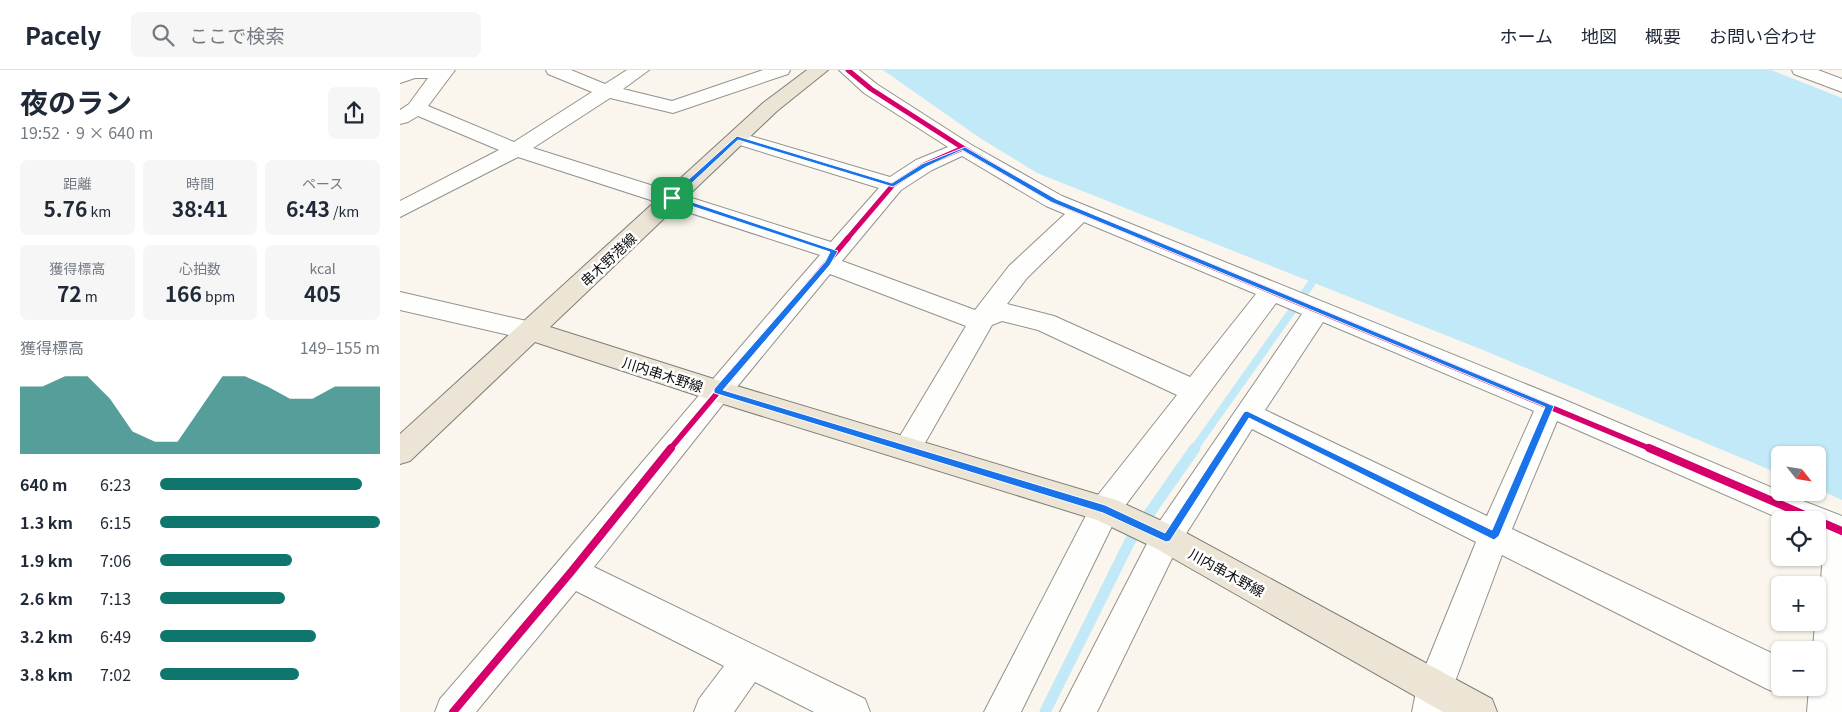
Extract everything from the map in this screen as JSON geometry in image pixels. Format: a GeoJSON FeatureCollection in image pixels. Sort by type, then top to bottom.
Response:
{"type":"FeatureCollection","features":[{"type":"Feature","properties":{"kind":"main road","name":"串木野港線"},"geometry":{"type":"LineString","coordinates":[[400,452],[737,138],[770,108],[819,70]]}},
{"type":"Feature","properties":{"kind":"main road","name":"川内串木野線"},"geometry":{"type":"LineString","coordinates":[[531,331],[717,391],[1105,509],[1166,538],[1433,700],[1479,712]]}},
{"type":"Feature","properties":{"kind":"street"},"geometry":{"type":"LineString","coordinates":[[555,70],[606,91],[673,107],[781,70]]}},
{"type":"Feature","properties":{"kind":"street"},"geometry":{"type":"LineString","coordinates":[[400,210],[516,150],[640,70]]}},
{"type":"Feature","properties":{"kind":"street"},"geometry":{"type":"LineString","coordinates":[[848,70],[871,88],[963,148],[1054,201],[1550,406],[1841,530],[1824,701]]}},
{"type":"Feature","properties":{"kind":"street"},"geometry":{"type":"LineString","coordinates":[[1801,70],[1833,76],[1842,86]]}},
{"type":"Feature","properties":{"kind":"street"},"geometry":{"type":"LineString","coordinates":[[400,77],[412,72],[444,71]]}},
{"type":"Feature","properties":{"kind":"street"},"geometry":{"type":"LineString","coordinates":[[444,71],[408,114],[516,150],[672,198],[831,257],[977,320],[1002,312],[1045,323],[1194,391]]}},
{"type":"Feature","properties":{"kind":"street"},"geometry":{"type":"LineString","coordinates":[[737,138],[893,185]]}},
{"type":"Feature","properties":{"kind":"street"},"geometry":{"type":"LineString","coordinates":[[453,712],[571,572],[717,391],[893,185],[924,165],[963,148]]}},
{"type":"Feature","properties":{"kind":"street"},"geometry":{"type":"LineString","coordinates":[[907,449],[983,318],[1018,272],[1081,212]]}},
{"type":"Feature","properties":{"kind":"street"},"geometry":{"type":"LineString","coordinates":[[1002,712],[1105,509],[1272,291]]}},
{"type":"Feature","properties":{"kind":"street"},"geometry":{"type":"LineString","coordinates":[[400,301],[531,331]]}},
{"type":"Feature","properties":{"kind":"street"},"geometry":{"type":"LineString","coordinates":[[1078,712],[1166,538],[1318,310]]}},
{"type":"Feature","properties":{"kind":"street"},"geometry":{"type":"LineString","coordinates":[[1433,700],[1494,536],[1550,406]]}},
{"type":"Feature","properties":{"kind":"street"},"geometry":{"type":"LineString","coordinates":[[1247,414],[1771,672]]}},
{"type":"Feature","properties":{"kind":"street"},"geometry":{"type":"LineString","coordinates":[[571,572],[852,712]]}},
{"type":"Feature","properties":{"kind":"street"},"geometry":{"type":"LineString","coordinates":[[712,712],[748,661]]}},
{"type":"Feature","properties":{"kind":"water"},"geometry":{"type":"Polygon","coordinates":[[[883,70],[1771,70],[1842,98],[1842,500],[1826,493],[1826,446],[1771,446],[1771,470],[1483,350],[1037,173],[980,138],[883,70]]]}},
{"type":"Feature","properties":{"kind":"waterway"},"geometry":{"type":"LineString","coordinates":[[1194,449],[1311,284]]}},
{"type":"Feature","properties":{"kind":"waterway"},"geometry":{"type":"LineString","coordinates":[[1045,712],[1130,541],[1195,448]]}},
{"type":"Feature","properties":{"kind":"cycle path"},"geometry":{"type":"LineString","coordinates":[[848,70],[871,89],[963,148],[1054,201],[1550,406],[1842,531]]}},
{"type":"Feature","properties":{"kind":"cycle path"},"geometry":{"type":"LineString","coordinates":[[453,712],[571,572],[717,391],[893,185],[924,165],[963,148]]}},
{"type":"Feature","properties":{"kind":"route"},"geometry":{"type":"LineString","coordinates":[[737,138],[893,185],[924,165],[963,148],[1054,201],[1550,406],[1494,536],[1247,414],[1166,538],[1105,509],[717,391],[828,264],[834,251],[672,198],[737,138]]}}]}
